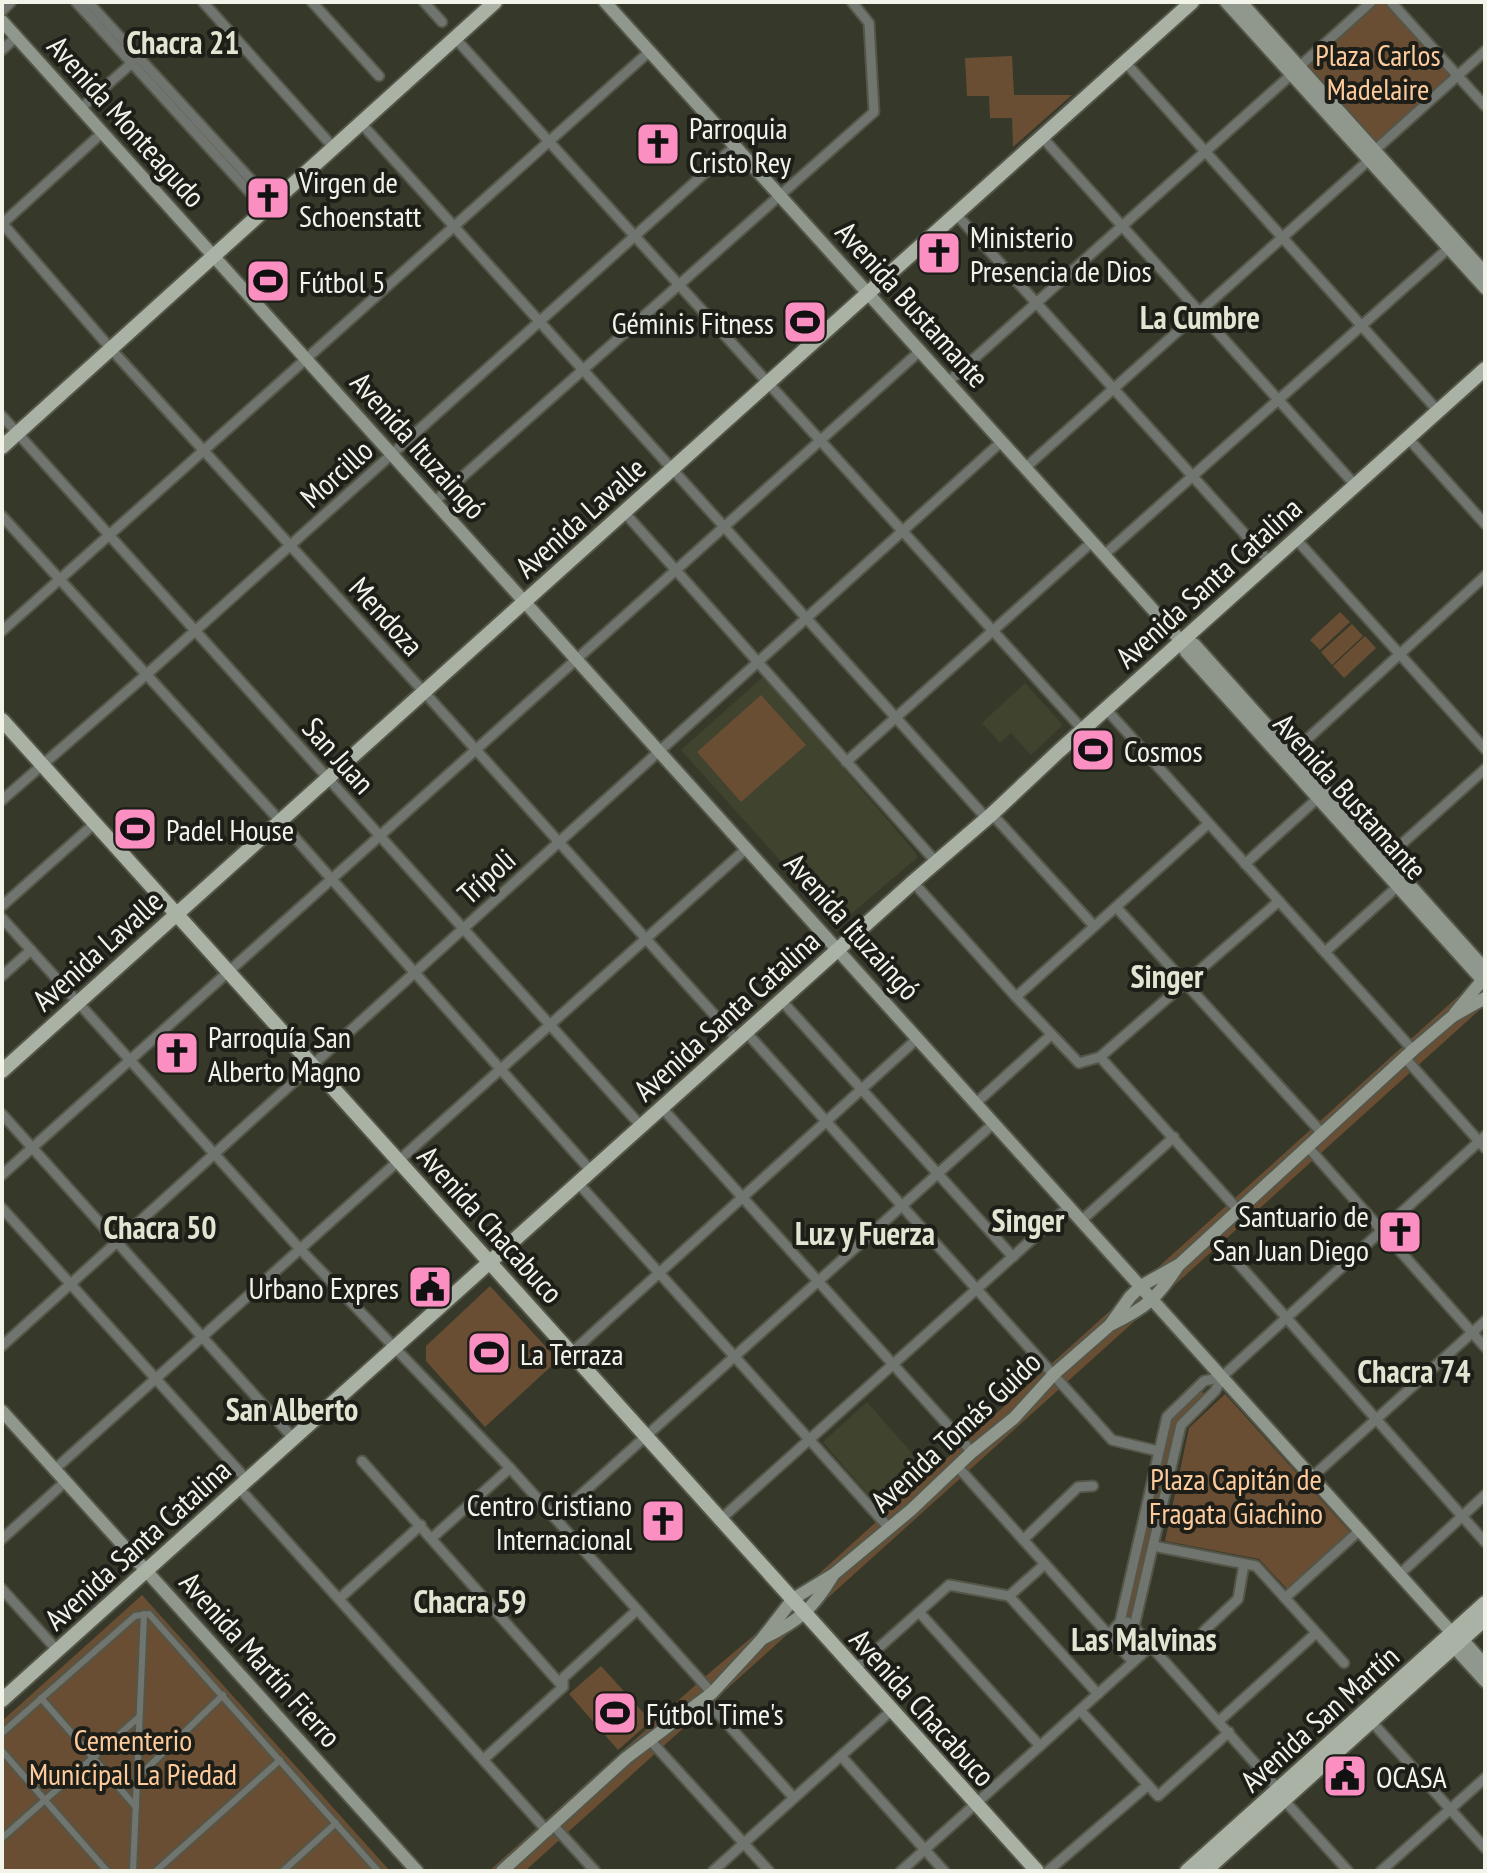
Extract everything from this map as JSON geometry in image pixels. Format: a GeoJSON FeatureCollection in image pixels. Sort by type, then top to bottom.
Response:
{"type":"FeatureCollection","features":[{"type":"Feature","properties":{"kind":"main road"},"geometry":{"type":"LineString","coordinates":[[2,447],[495,2]]}},
{"type":"Feature","properties":{"kind":"main road","name":"Avenida Bustamante"},"geometry":{"type":"LineString","coordinates":[[605,2],[1181,641],[1194,644],[1318,798],[1397,887],[1484,977]]}},
{"type":"Feature","properties":{"kind":"main road","name":"Avenida Lavalle"},"geometry":{"type":"LineString","coordinates":[[2,1071],[1192,2]]}},
{"type":"Feature","properties":{"kind":"main road"},"geometry":{"type":"LineString","coordinates":[[1226,2],[1295,70],[1372,155],[1453,245],[1485,288]]}},
{"type":"Feature","properties":{"kind":"main road"},"geometry":{"type":"LineString","coordinates":[[1241,2],[1295,70]]}},
{"type":"Feature","properties":{"kind":"main road","name":"Avenida Monteagudo"},"geometry":{"type":"LineString","coordinates":[[2,21],[214,256]]}},
{"type":"Feature","properties":{"kind":"main road"},"geometry":{"type":"LineString","coordinates":[[1453,245],[1485,273]]}},
{"type":"Feature","properties":{"kind":"main road","name":"Avenida Ituzaingó"},"geometry":{"type":"LineString","coordinates":[[214,256],[1400,1574],[1456,1640],[1485,1681]]}},
{"type":"Feature","properties":{"kind":"main road","name":"Avenida Santa Catalina"},"geometry":{"type":"LineString","coordinates":[[2,1700],[838,949],[990,817],[1485,369]]}},
{"type":"Feature","properties":{"kind":"main road","name":"Avenida Bustamante"},"geometry":{"type":"LineString","coordinates":[[1220,680],[1292,753],[1484,977]]}},
{"type":"Feature","properties":{"kind":"main road","name":"Avenida Chacabuco"},"geometry":{"type":"LineString","coordinates":[[2,720],[1037,1871]]}},
{"type":"Feature","properties":{"kind":"main road","name":"Avenida Tomás Guido"},"geometry":{"type":"LineString","coordinates":[[1110,1325],[1140,1311],[1153,1300],[1180,1264],[1453,1016],[1484,977]]}},
{"type":"Feature","properties":{"kind":"main road","name":"Avenida Tomás Guido"},"geometry":{"type":"LineString","coordinates":[[1453,1016],[1485,998]]}},
{"type":"Feature","properties":{"kind":"main road","name":"Avenida Tomás Guido"},"geometry":{"type":"LineString","coordinates":[[502,1871],[649,1739],[708,1696],[762,1639],[793,1599],[834,1574],[1014,1418],[1054,1374],[1110,1325],[1141,1286],[1180,1264]]}},
{"type":"Feature","properties":{"kind":"main road","name":"Avenida Martín Fierro"},"geometry":{"type":"LineString","coordinates":[[2,1411],[417,1871]]}},
{"type":"Feature","properties":{"kind":"main road","name":"Avenida Tomás Guido"},"geometry":{"type":"LineString","coordinates":[[762,1639],[805,1613],[817,1601],[834,1574]]}},
{"type":"Feature","properties":{"kind":"main road","name":"Avenida San Martín"},"geometry":{"type":"LineString","coordinates":[[1187,1871],[1371,1721],[1456,1640],[1485,1603]]}},
{"type":"Feature","properties":{"kind":"main road","name":"Avenida San Martín"},"geometry":{"type":"LineString","coordinates":[[1205,1871],[1281,1794],[1456,1640],[1485,1619]]}},
{"type":"Feature","properties":{"kind":"main road","name":"Avenida Ituzaingó"},"geometry":{"type":"LineString","coordinates":[[1456,1640],[1485,1665]]}},
{"type":"Feature","properties":{"kind":"street"},"geometry":{"type":"LineString","coordinates":[[2,11],[11,2]]}},
{"type":"Feature","properties":{"kind":"street"},"geometry":{"type":"LineString","coordinates":[[76,2],[265,209]]}},
{"type":"Feature","properties":{"kind":"street"},"geometry":{"type":"LineString","coordinates":[[88,2],[254,183]]}},
{"type":"Feature","properties":{"kind":"street"},"geometry":{"type":"LineString","coordinates":[[203,2],[333,147]]}},
{"type":"Feature","properties":{"kind":"street"},"geometry":{"type":"LineString","coordinates":[[312,2],[379,76]]}},
{"type":"Feature","properties":{"kind":"street"},"geometry":{"type":"LineString","coordinates":[[424,2],[442,22]]}},
{"type":"Feature","properties":{"kind":"street"},"geometry":{"type":"LineString","coordinates":[[435,501],[874,112],[869,23],[852,2]]}},
{"type":"Feature","properties":{"kind":"street"},"geometry":{"type":"LineString","coordinates":[[948,382],[1371,2]]}},
{"type":"Feature","properties":{"kind":"street"},"geometry":{"type":"LineString","coordinates":[[1391,2],[1485,106]]}},
{"type":"Feature","properties":{"kind":"street"},"geometry":{"type":"LineString","coordinates":[[2,50],[16,37]]}},
{"type":"Feature","properties":{"kind":"street"},"geometry":{"type":"LineString","coordinates":[[455,38],[1083,730]]}},
{"type":"Feature","properties":{"kind":"street"},"geometry":{"type":"LineString","coordinates":[[2,631],[650,51]]}},
{"type":"Feature","properties":{"kind":"street"},"geometry":{"type":"LineString","coordinates":[[1025,468],[1485,51]]}},
{"type":"Feature","properties":{"kind":"street"},"geometry":{"type":"LineString","coordinates":[[1125,62],[1438,411]]}},
{"type":"Feature","properties":{"kind":"street"},"geometry":{"type":"LineString","coordinates":[[81,108],[132,63]]}},
{"type":"Feature","properties":{"kind":"street"},"geometry":{"type":"LineString","coordinates":[[360,122],[896,717],[1094,926]]}},
{"type":"Feature","properties":{"kind":"street"},"geometry":{"type":"LineString","coordinates":[[2,223],[103,132]]}},
{"type":"Feature","properties":{"kind":"street"},"geometry":{"type":"LineString","coordinates":[[1042,137],[1355,485]]}},
{"type":"Feature","properties":{"kind":"street","name":"Morcillo"},"geometry":{"type":"LineString","coordinates":[[2,800],[147,674],[735,146]]}},
{"type":"Feature","properties":{"kind":"street"},"geometry":{"type":"LineString","coordinates":[[956,214],[1270,562]]}},
{"type":"Feature","properties":{"kind":"street","name":"Mendoza"},"geometry":{"type":"LineString","coordinates":[[2,223],[111,349],[646,939],[827,1122],[1112,1440],[1158,1451]]}},
{"type":"Feature","properties":{"kind":"street"},"geometry":{"type":"LineString","coordinates":[[1104,555],[1453,245]]}},
{"type":"Feature","properties":{"kind":"street"},"geometry":{"type":"LineString","coordinates":[[2,1175],[920,351]]}},
{"type":"Feature","properties":{"kind":"street","name":"San Juan"},"geometry":{"type":"LineString","coordinates":[[2,416],[641,1126]]}},
{"type":"Feature","properties":{"kind":"street"},"geometry":{"type":"LineString","coordinates":[[1408,438],[1485,524]]}},
{"type":"Feature","properties":{"kind":"street","name":"Trípoli"},"geometry":{"type":"LineString","coordinates":[[2,1346],[1001,442]]}},
{"type":"Feature","properties":{"kind":"street"},"geometry":{"type":"LineString","coordinates":[[624,512],[937,863]]}},
{"type":"Feature","properties":{"kind":"street"},"geometry":{"type":"LineString","coordinates":[[2,516],[280,821],[591,1171]]}},
{"type":"Feature","properties":{"kind":"street"},"geometry":{"type":"LineString","coordinates":[[1296,539],[1485,749]]}},
{"type":"Feature","properties":{"kind":"street"},"geometry":{"type":"LineString","coordinates":[[846,762],[1092,542]]}},
{"type":"Feature","properties":{"kind":"street"},"geometry":{"type":"LineString","coordinates":[[1292,753],[1485,576]]}},
{"type":"Feature","properties":{"kind":"street"},"geometry":{"type":"LineString","coordinates":[[1106,709],[1325,952],[1483,1142],[1222,1377],[1215,1391],[1181,1425],[1153,1546],[1127,1624],[1109,1635]]}},
{"type":"Feature","properties":{"kind":"street"},"geometry":{"type":"LineString","coordinates":[[1385,859],[1485,769]]}},
{"type":"Feature","properties":{"kind":"street"},"geometry":{"type":"LineString","coordinates":[[1245,864],[1318,798]]}},
{"type":"Feature","properties":{"kind":"street"},"geometry":{"type":"LineString","coordinates":[[2,906],[95,823]]}},
{"type":"Feature","properties":{"kind":"street"},"geometry":{"type":"LineString","coordinates":[[1016,997],[1208,824]]}},
{"type":"Feature","properties":{"kind":"street"},"geometry":{"type":"LineString","coordinates":[[55,1469],[747,848]]}},
{"type":"Feature","properties":{"kind":"street"},"geometry":{"type":"LineString","coordinates":[[913,882],[1079,1063],[1100,1057],[1279,901]]}},
{"type":"Feature","properties":{"kind":"street"},"geometry":{"type":"LineString","coordinates":[[1325,952],[1397,887]]}},
{"type":"Feature","properties":{"kind":"street"},"geometry":{"type":"LineString","coordinates":[[1116,907],[1322,1133]]}},
{"type":"Feature","properties":{"kind":"street"},"geometry":{"type":"LineString","coordinates":[[2,918],[300,1249],[510,1468],[637,1610],[794,1798]]}},
{"type":"Feature","properties":{"kind":"street"},"geometry":{"type":"LineString","coordinates":[[2,976],[31,950]]}},
{"type":"Feature","properties":{"kind":"street"},"geometry":{"type":"LineString","coordinates":[[781,1000],[1013,1257]]}},
{"type":"Feature","properties":{"kind":"street"},"geometry":{"type":"LineString","coordinates":[[976,1103],[1051,1035]]}},
{"type":"Feature","properties":{"kind":"street"},"geometry":{"type":"LineString","coordinates":[[571,1353],[918,1038]]}},
{"type":"Feature","properties":{"kind":"street"},"geometry":{"type":"LineString","coordinates":[[1100,1057],[1238,1210]]}},
{"type":"Feature","properties":{"kind":"street"},"geometry":{"type":"LineString","coordinates":[[662,1108],[972,1452]]}},
{"type":"Feature","properties":{"kind":"street"},"geometry":{"type":"LineString","coordinates":[[2,1114],[293,1438]]}},
{"type":"Feature","properties":{"kind":"street"},"geometry":{"type":"LineString","coordinates":[[555,1518],[994,1123]]}},
{"type":"Feature","properties":{"kind":"street"},"geometry":{"type":"LineString","coordinates":[[1082,1220],[1174,1137]]}},
{"type":"Feature","properties":{"kind":"street"},"geometry":{"type":"LineString","coordinates":[[1307,1146],[1485,1347]]}},
{"type":"Feature","properties":{"kind":"street"},"geometry":{"type":"LineString","coordinates":[[578,1183],[889,1528]]}},
{"type":"Feature","properties":{"kind":"street"},"geometry":{"type":"LineString","coordinates":[[721,1519],[1069,1206]]}},
{"type":"Feature","properties":{"kind":"street"},"geometry":{"type":"LineString","coordinates":[[2,1208],[156,1379],[339,1599],[484,1759],[595,1871]]}},
{"type":"Feature","properties":{"kind":"street"},"geometry":{"type":"LineString","coordinates":[[1213,1235],[1485,1542]]}},
{"type":"Feature","properties":{"kind":"street"},"geometry":{"type":"LineString","coordinates":[[1312,1477],[1485,1321]]}},
{"type":"Feature","properties":{"kind":"street"},"geometry":{"type":"LineString","coordinates":[[1127,1624],[1167,1417],[1204,1381],[1222,1377]]}},
{"type":"Feature","properties":{"kind":"street"},"geometry":{"type":"LineString","coordinates":[[362,1461],[563,1687]]}},
{"type":"Feature","properties":{"kind":"street"},"geometry":{"type":"LineString","coordinates":[[957,1466],[1133,1662]]}},
{"type":"Feature","properties":{"kind":"street"},"geometry":{"type":"LineString","coordinates":[[432,1538],[510,1468]]}},
{"type":"Feature","properties":{"kind":"street"},"geometry":{"type":"LineString","coordinates":[[3,1537],[66,1481]]}},
{"type":"Feature","properties":{"kind":"street"},"geometry":{"type":"LineString","coordinates":[[1023,1540],[1078,1487],[1093,1486]]}},
{"type":"Feature","properties":{"kind":"street"},"geometry":{"type":"LineString","coordinates":[[1400,1574],[1485,1495]]}},
{"type":"Feature","properties":{"kind":"street"},"geometry":{"type":"LineString","coordinates":[[339,1599],[421,1525]]}},
{"type":"Feature","properties":{"kind":"street"},"geometry":{"type":"LineString","coordinates":[[1285,1598],[1360,1530]]}},
{"type":"Feature","properties":{"kind":"street"},"geometry":{"type":"LineString","coordinates":[[1153,1546],[1256,1566],[1344,1663]]}},
{"type":"Feature","properties":{"kind":"street"},"geometry":{"type":"LineString","coordinates":[[1009,1596],[1045,1564]]}},
{"type":"Feature","properties":{"kind":"street"},"geometry":{"type":"LineString","coordinates":[[1204,1631],[1238,1599],[1244,1564]]}},
{"type":"Feature","properties":{"kind":"street"},"geometry":{"type":"LineString","coordinates":[[855,1669],[949,1585],[1009,1596],[1098,1694]]}},
{"type":"Feature","properties":{"kind":"street"},"geometry":{"type":"LineString","coordinates":[[2,1589],[57,1650]]}},
{"type":"Feature","properties":{"kind":"street"},"geometry":{"type":"LineString","coordinates":[[484,1759],[563,1687],[563,1678],[637,1610]]}},
{"type":"Feature","properties":{"kind":"street"},"geometry":{"type":"LineString","coordinates":[[919,1612],[1040,1746]]}},
{"type":"Feature","properties":{"kind":"street"},"geometry":{"type":"LineString","coordinates":[[133,1871],[144,1614]]}},
{"type":"Feature","properties":{"kind":"street"},"geometry":{"type":"LineString","coordinates":[[2,1733],[135,1616],[144,1614],[153,1617],[378,1871]]}},
{"type":"Feature","properties":{"kind":"street"},"geometry":{"type":"LineString","coordinates":[[1127,1624],[1229,1732],[1348,1871]]}},
{"type":"Feature","properties":{"kind":"street"},"geometry":{"type":"LineString","coordinates":[[1219,1721],[1316,1633]]}},
{"type":"Feature","properties":{"kind":"street"},"geometry":{"type":"LineString","coordinates":[[901,1871],[1151,1646]]}},
{"type":"Feature","properties":{"kind":"street"},"geometry":{"type":"LineString","coordinates":[[137,1778],[223,1695]]}},
{"type":"Feature","properties":{"kind":"street"},"geometry":{"type":"LineString","coordinates":[[41,1698],[136,1807]]}},
{"type":"Feature","properties":{"kind":"street"},"geometry":{"type":"LineString","coordinates":[[713,1871],[892,1710]]}},
{"type":"Feature","properties":{"kind":"street"},"geometry":{"type":"LineString","coordinates":[[1080,1710],[1158,1796],[1229,1732]]}},
{"type":"Feature","properties":{"kind":"street"},"geometry":{"type":"LineString","coordinates":[[2,1838],[139,1717]]}},
{"type":"Feature","properties":{"kind":"street"},"geometry":{"type":"LineString","coordinates":[[1371,1721],[1485,1848]]}},
{"type":"Feature","properties":{"kind":"street"},"geometry":{"type":"LineString","coordinates":[[649,1739],[769,1871]]}},
{"type":"Feature","properties":{"kind":"street"},"geometry":{"type":"LineString","coordinates":[[2,1751],[107,1871]]}},
{"type":"Feature","properties":{"kind":"street"},"geometry":{"type":"LineString","coordinates":[[841,1756],[944,1871]]}},
{"type":"Feature","properties":{"kind":"street"},"geometry":{"type":"LineString","coordinates":[[156,1871],[280,1760]]}},
{"type":"Feature","properties":{"kind":"street"},"geometry":{"type":"LineString","coordinates":[[1381,1871],[1485,1778]]}},
{"type":"Feature","properties":{"kind":"street"},"geometry":{"type":"LineString","coordinates":[[1048,1871],[1148,1785]]}},
{"type":"Feature","properties":{"kind":"street"},"geometry":{"type":"LineString","coordinates":[[283,1871],[336,1823]]}},
{"type":"Feature","properties":{"kind":"shaded area"},"geometry":{"type":"Polygon","coordinates":[[[764,676],[916,853],[917,858],[838,925],[681,750],[764,676]]]}},
{"type":"Feature","properties":{"kind":"shaded area"},"geometry":{"type":"Polygon","coordinates":[[[1025,683],[1063,725],[1031,755],[1011,733],[1000,743],[982,723],[1025,683]]]}},
{"type":"Feature","properties":{"kind":"shaded area"},"geometry":{"type":"Polygon","coordinates":[[[867,1402],[925,1468],[880,1508],[823,1442],[867,1402]]]}},
{"type":"Feature","properties":{"kind":"green space","name":"Plaza Carlos Madelaire"},"geometry":{"type":"Polygon","coordinates":[[[1377,2],[1385,2],[1452,76],[1376,145],[1304,66],[1377,2]]]}},
{"type":"Feature","properties":{"kind":"green space"},"geometry":{"type":"Polygon","coordinates":[[[1012,56],[1014,95],[1072,95],[1013,147],[1012,118],[990,118],[989,96],[967,96],[965,58],[1012,56]]]}},
{"type":"Feature","properties":{"kind":"green space","name":"Fútbol 5"},"geometry":{"type":"Polygon","coordinates":[[[265,260],[288,287],[270,302],[247,275],[265,260]]]}},
{"type":"Feature","properties":{"kind":"green space"},"geometry":{"type":"Polygon","coordinates":[[[1340,612],[1350,622],[1320,650],[1310,640],[1340,612]]]}},
{"type":"Feature","properties":{"kind":"green space"},"geometry":{"type":"Polygon","coordinates":[[[1352,624],[1363,636],[1332,665],[1321,652],[1352,624]]]}},
{"type":"Feature","properties":{"kind":"green space"},"geometry":{"type":"Polygon","coordinates":[[[1365,636],[1376,648],[1344,678],[1333,666],[1365,636]]]}},
{"type":"Feature","properties":{"kind":"green space"},"geometry":{"type":"Polygon","coordinates":[[[761,695],[806,745],[741,802],[697,752],[761,695]]]}},
{"type":"Feature","properties":{"kind":"green space"},"geometry":{"type":"Polygon","coordinates":[[[1485,972],[1485,1005],[525,1871],[489,1871],[766,1625],[792,1598],[1485,972]]]}},
{"type":"Feature","properties":{"kind":"green space","name":"La Terraza"},"geometry":{"type":"Polygon","coordinates":[[[490,1286],[558,1360],[485,1427],[426,1361],[426,1346],[490,1286]]]}},
{"type":"Feature","properties":{"kind":"green space"},"geometry":{"type":"Polygon","coordinates":[[[1200,1389],[1205,1395],[1177,1423],[1132,1619],[1124,1618],[1169,1419],[1200,1389]]]}},
{"type":"Feature","properties":{"kind":"green space","name":"Plaza Capitán de Fragata Giachino"},"geometry":{"type":"Polygon","coordinates":[[[1225,1394],[1350,1532],[1288,1590],[1259,1559],[1165,1541],[1189,1428],[1225,1394]]]}},
{"type":"Feature","properties":{"kind":"green space","name":"Cementerio Municipal La Piedad"},"geometry":{"type":"Polygon","coordinates":[[[142,1595],[390,1871],[2,1871],[2,1721],[142,1595]]]}},
{"type":"Feature","properties":{"kind":"green space"},"geometry":{"type":"Polygon","coordinates":[[[1129,1626],[1146,1647],[1142,1653],[1134,1655],[1118,1637],[1120,1628],[1129,1626]]]}},
{"type":"Feature","properties":{"kind":"green space","name":"Fútbol Time's"},"geometry":{"type":"Polygon","coordinates":[[[601,1666],[651,1721],[618,1750],[569,1694],[601,1666]]]}},
{"type":"Feature","properties":{"kind":"place","name":"Parroquia Cristo Rey"},"geometry":{"type":"Point","coordinates":[658,144]}},
{"type":"Feature","properties":{"kind":"place","name":"Virgen de Schoenstatt"},"geometry":{"type":"Point","coordinates":[268,198]}},
{"type":"Feature","properties":{"kind":"place","name":"Ministerio Presencia de Dios"},"geometry":{"type":"Point","coordinates":[939,253]}},
{"type":"Feature","properties":{"kind":"place","name":"Fútbol 5"},"geometry":{"type":"Point","coordinates":[268,281]}},
{"type":"Feature","properties":{"kind":"place","name":"Géminis Fitness"},"geometry":{"type":"Point","coordinates":[805,322]}},
{"type":"Feature","properties":{"kind":"place","name":"Cosmos"},"geometry":{"type":"Point","coordinates":[1093,750]}},
{"type":"Feature","properties":{"kind":"place","name":"Padel House"},"geometry":{"type":"Point","coordinates":[135,829]}},
{"type":"Feature","properties":{"kind":"place","name":"Parroquía San Alberto Magno"},"geometry":{"type":"Point","coordinates":[177,1053]}},
{"type":"Feature","properties":{"kind":"place","name":"Santuario de San Juan Diego"},"geometry":{"type":"Point","coordinates":[1400,1232]}},
{"type":"Feature","properties":{"kind":"place","name":"Urbano Expres"},"geometry":{"type":"Point","coordinates":[430,1287]}},
{"type":"Feature","properties":{"kind":"place","name":"La Terraza"},"geometry":{"type":"Point","coordinates":[489,1353]}},
{"type":"Feature","properties":{"kind":"place","name":"Centro Cristiano Internacional"},"geometry":{"type":"Point","coordinates":[663,1521]}},
{"type":"Feature","properties":{"kind":"place","name":"Fútbol Time's"},"geometry":{"type":"Point","coordinates":[615,1713]}},
{"type":"Feature","properties":{"kind":"place","name":"OCASA"},"geometry":{"type":"Point","coordinates":[1345,1776]}},
{"type":"Feature","properties":{"kind":"district","name":"Chacra 21"},"geometry":{"type":"Point","coordinates":[183,42]}},
{"type":"Feature","properties":{"kind":"district","name":"La Cumbre"},"geometry":{"type":"Point","coordinates":[1200,317]}},
{"type":"Feature","properties":{"kind":"district","name":"Singer"},"geometry":{"type":"Point","coordinates":[1167,976]}},
{"type":"Feature","properties":{"kind":"district","name":"Singer"},"geometry":{"type":"Point","coordinates":[1028,1220]}},
{"type":"Feature","properties":{"kind":"district","name":"Chacra 50"},"geometry":{"type":"Point","coordinates":[160,1227]}},
{"type":"Feature","properties":{"kind":"district","name":"Luz y Fuerza"},"geometry":{"type":"Point","coordinates":[865,1233]}},
{"type":"Feature","properties":{"kind":"district","name":"Chacra 74"},"geometry":{"type":"Point","coordinates":[1414,1371]}},
{"type":"Feature","properties":{"kind":"district","name":"San Alberto"},"geometry":{"type":"Point","coordinates":[292,1409]}},
{"type":"Feature","properties":{"kind":"district","name":"Chacra 59"},"geometry":{"type":"Point","coordinates":[470,1601]}},
{"type":"Feature","properties":{"kind":"district","name":"Las Malvinas"},"geometry":{"type":"Point","coordinates":[1144,1639]}}]}
